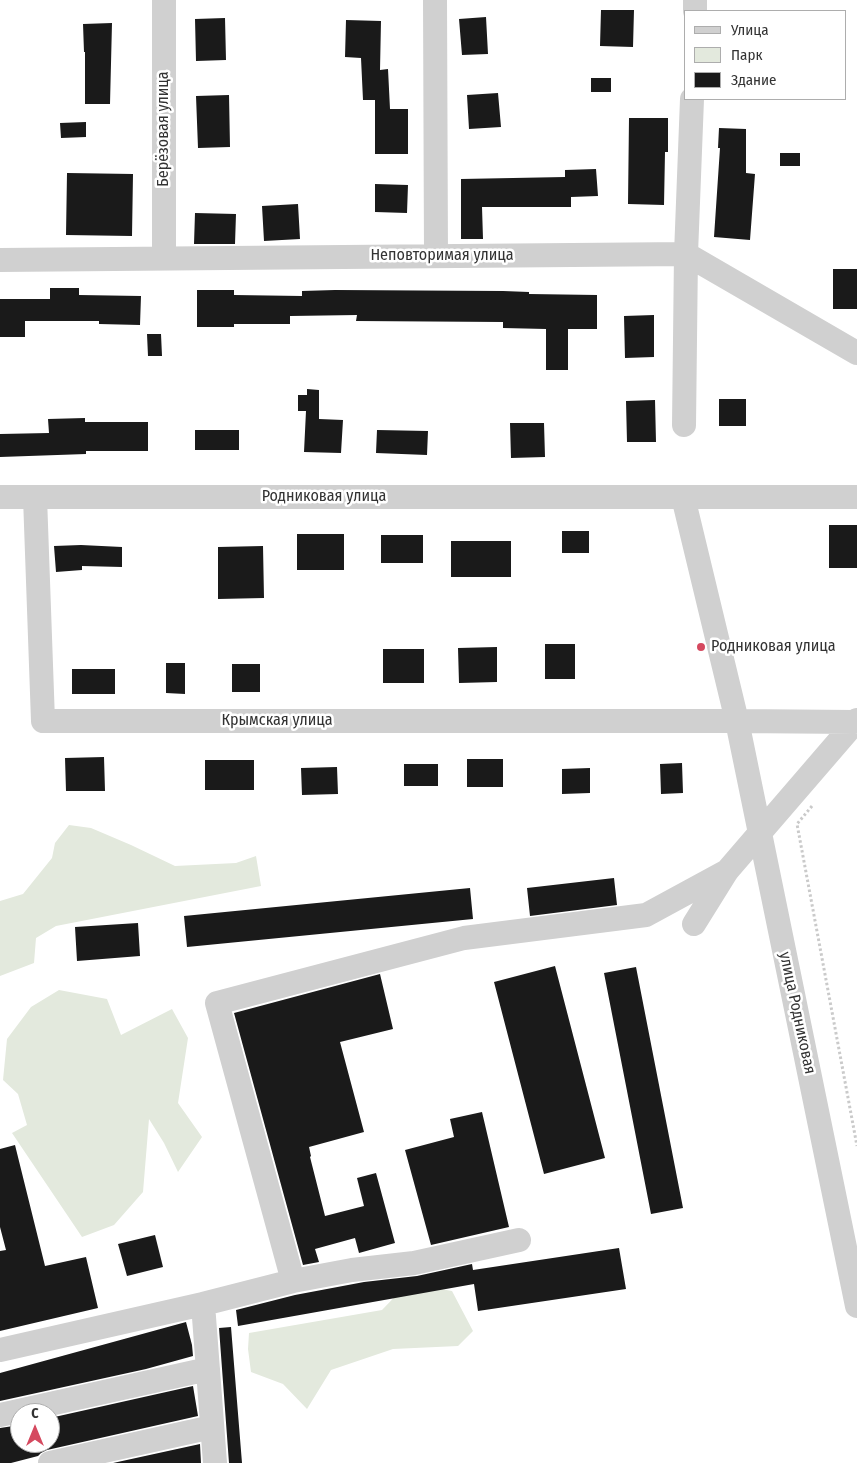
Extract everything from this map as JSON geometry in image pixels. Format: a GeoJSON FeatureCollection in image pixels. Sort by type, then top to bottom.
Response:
{"type":"FeatureCollection","features":[{"type":"Feature","properties":{"kind":"street","name":"Берёзовая улица"},"geometry":{"type":"LineString","coordinates":[[164,0],[164,258]]}},
{"type":"Feature","properties":{"kind":"street"},"geometry":{"type":"LineString","coordinates":[[435,0],[436,256]]}},
{"type":"Feature","properties":{"kind":"street"},"geometry":{"type":"LineString","coordinates":[[684,425],[686,254],[692,100]]}},
{"type":"Feature","properties":{"kind":"street","name":"Неповторимая улица"},"geometry":{"type":"LineString","coordinates":[[0,260],[686,254]]}},
{"type":"Feature","properties":{"kind":"street"},"geometry":{"type":"LineString","coordinates":[[686,254],[857,353]]}},
{"type":"Feature","properties":{"kind":"street","name":"Родниковая улица"},"geometry":{"type":"LineString","coordinates":[[0,497],[857,497]]}},
{"type":"Feature","properties":{"kind":"street","name":"Крымская улица"},"geometry":{"type":"LineString","coordinates":[[36,497],[42,722],[737,721]]}},
{"type":"Feature","properties":{"kind":"street","name":"улица Родниковая"},"geometry":{"type":"LineString","coordinates":[[683,497],[737,721],[857,1306]]}},
{"type":"Feature","properties":{"kind":"street"},"geometry":{"type":"LineString","coordinates":[[737,721],[856,721]]}},
{"type":"Feature","properties":{"kind":"street"},"geometry":{"type":"LineString","coordinates":[[694,924],[726,871],[856,721]]}},
{"type":"Feature","properties":{"kind":"street"},"geometry":{"type":"LineString","coordinates":[[293,1281],[217,1003],[464,938],[646,914],[726,871]]}},
{"type":"Feature","properties":{"kind":"street"},"geometry":{"type":"LineString","coordinates":[[0,1350],[203,1304],[293,1281],[352,1270],[414,1263],[519,1240]]}},
{"type":"Feature","properties":{"kind":"street"},"geometry":{"type":"LineString","coordinates":[[203,1304],[214,1463]]}},
{"type":"Feature","properties":{"kind":"street"},"geometry":{"type":"LineString","coordinates":[[0,1415],[208,1370]]}},
{"type":"Feature","properties":{"kind":"street"},"geometry":{"type":"LineString","coordinates":[[50,1463],[212,1427]]}},
{"type":"Feature","properties":{"kind":"path"},"geometry":{"type":"LineString","coordinates":[[815,803],[797,824],[857,1146]]}},
{"type":"Feature","properties":{"kind":"green space"},"geometry":{"type":"Polygon","coordinates":[[[69,825],[91,828],[175,866],[236,863],[256,856],[261,886],[56,926],[36,938],[34,963],[0,976],[0,901],[23,894],[52,858],[55,843],[69,825]]]}},
{"type":"Feature","properties":{"kind":"green space"},"geometry":{"type":"Polygon","coordinates":[[[59,990],[107,999],[121,1035],[172,1009],[188,1038],[178,1103],[202,1137],[178,1172],[164,1143],[149,1119],[143,1192],[114,1225],[82,1237],[12,1133],[27,1125],[18,1094],[3,1080],[7,1039],[31,1007],[59,990]]]}},
{"type":"Feature","properties":{"kind":"green space"},"geometry":{"type":"Polygon","coordinates":[[[408,1283],[452,1291],[473,1331],[458,1346],[393,1349],[331,1370],[307,1409],[283,1384],[251,1372],[248,1349],[249,1333],[382,1310],[408,1283]]]}},
{"type":"Feature","properties":{"kind":"building"},"geometry":{"type":"Polygon","coordinates":[[[601,10],[634,10],[633,47],[600,46],[601,10]]]}},
{"type":"Feature","properties":{"kind":"building"},"geometry":{"type":"Polygon","coordinates":[[[486,17],[488,54],[462,55],[459,19],[486,17]]]}},
{"type":"Feature","properties":{"kind":"building"},"geometry":{"type":"Polygon","coordinates":[[[225,18],[226,60],[196,61],[195,19],[225,18]]]}},
{"type":"Feature","properties":{"kind":"building"},"geometry":{"type":"Polygon","coordinates":[[[346,20],[381,21],[380,70],[388,69],[390,109],[408,109],[408,154],[375,154],[375,100],[363,100],[361,58],[345,57],[346,20]]]}},
{"type":"Feature","properties":{"kind":"building"},"geometry":{"type":"Polygon","coordinates":[[[112,23],[110,104],[85,104],[83,24],[112,23]]]}},
{"type":"Feature","properties":{"kind":"building"},"geometry":{"type":"Polygon","coordinates":[[[591,78],[611,78],[611,92],[591,92],[591,78]]]}},
{"type":"Feature","properties":{"kind":"building"},"geometry":{"type":"Polygon","coordinates":[[[498,93],[501,127],[469,129],[467,95],[498,93]]]}},
{"type":"Feature","properties":{"kind":"building"},"geometry":{"type":"Polygon","coordinates":[[[229,95],[230,147],[198,148],[196,96],[229,95]]]}},
{"type":"Feature","properties":{"kind":"building"},"geometry":{"type":"Polygon","coordinates":[[[629,118],[668,118],[668,152],[665,152],[664,205],[628,204],[629,118]]]}},
{"type":"Feature","properties":{"kind":"building"},"geometry":{"type":"Polygon","coordinates":[[[86,122],[86,137],[61,138],[60,123],[86,122]]]}},
{"type":"Feature","properties":{"kind":"building"},"geometry":{"type":"Polygon","coordinates":[[[719,128],[746,129],[746,173],[755,174],[750,240],[714,237],[720,148],[718,148],[719,128]]]}},
{"type":"Feature","properties":{"kind":"building"},"geometry":{"type":"Polygon","coordinates":[[[780,153],[800,153],[800,166],[780,166],[780,153]]]}},
{"type":"Feature","properties":{"kind":"building"},"geometry":{"type":"Polygon","coordinates":[[[596,169],[598,196],[571,197],[571,207],[482,207],[483,239],[461,239],[461,179],[565,177],[565,170],[596,169]]]}},
{"type":"Feature","properties":{"kind":"building"},"geometry":{"type":"Polygon","coordinates":[[[67,173],[133,174],[132,236],[66,235],[67,173]]]}},
{"type":"Feature","properties":{"kind":"building"},"geometry":{"type":"Polygon","coordinates":[[[375,184],[408,185],[407,213],[375,212],[375,184]]]}},
{"type":"Feature","properties":{"kind":"building"},"geometry":{"type":"Polygon","coordinates":[[[298,204],[300,239],[264,241],[262,206],[298,204]]]}},
{"type":"Feature","properties":{"kind":"building"},"geometry":{"type":"Polygon","coordinates":[[[195,213],[236,214],[235,244],[194,244],[195,213]]]}},
{"type":"Feature","properties":{"kind":"building"},"geometry":{"type":"Polygon","coordinates":[[[833,269],[857,269],[857,309],[833,309],[833,269]]]}},
{"type":"Feature","properties":{"kind":"building"},"geometry":{"type":"Polygon","coordinates":[[[50,288],[79,288],[79,295],[141,296],[140,325],[99,324],[99,321],[25,321],[25,337],[0,337],[0,299],[50,299],[50,288]]]}},
{"type":"Feature","properties":{"kind":"building"},"geometry":{"type":"Polygon","coordinates":[[[197,290],[234,290],[234,295],[302,296],[302,291],[335,290],[503,291],[529,292],[529,294],[597,295],[597,329],[568,329],[568,370],[546,370],[546,329],[503,328],[503,322],[356,321],[357,315],[290,316],[290,324],[234,324],[234,327],[197,327],[197,290]]]}},
{"type":"Feature","properties":{"kind":"building"},"geometry":{"type":"Polygon","coordinates":[[[654,315],[654,357],[625,358],[624,316],[654,315]]]}},
{"type":"Feature","properties":{"kind":"building"},"geometry":{"type":"Polygon","coordinates":[[[147,334],[161,334],[162,356],[148,356],[147,334]]]}},
{"type":"Feature","properties":{"kind":"building"},"geometry":{"type":"Polygon","coordinates":[[[307,389],[319,390],[319,419],[343,420],[341,453],[304,452],[306,411],[298,411],[298,395],[307,395],[307,389]]]}},
{"type":"Feature","properties":{"kind":"building"},"geometry":{"type":"Polygon","coordinates":[[[719,399],[746,399],[746,426],[719,426],[719,399]]]}},
{"type":"Feature","properties":{"kind":"building"},"geometry":{"type":"Polygon","coordinates":[[[655,400],[656,442],[627,442],[626,401],[655,400]]]}},
{"type":"Feature","properties":{"kind":"building"},"geometry":{"type":"Polygon","coordinates":[[[85,418],[85,422],[148,422],[148,451],[86,451],[86,454],[0,457],[0,434],[49,433],[48,419],[85,418]]]}},
{"type":"Feature","properties":{"kind":"building"},"geometry":{"type":"Polygon","coordinates":[[[510,423],[544,423],[545,457],[511,458],[510,423]]]}},
{"type":"Feature","properties":{"kind":"building"},"geometry":{"type":"Polygon","coordinates":[[[195,430],[239,430],[239,450],[195,450],[195,430]]]}},
{"type":"Feature","properties":{"kind":"building"},"geometry":{"type":"Polygon","coordinates":[[[377,430],[428,431],[427,455],[376,453],[377,430]]]}},
{"type":"Feature","properties":{"kind":"building"},"geometry":{"type":"Polygon","coordinates":[[[829,525],[857,525],[857,568],[829,568],[829,525]]]}},
{"type":"Feature","properties":{"kind":"building"},"geometry":{"type":"Polygon","coordinates":[[[562,531],[589,531],[589,553],[562,553],[562,531]]]}},
{"type":"Feature","properties":{"kind":"building"},"geometry":{"type":"Polygon","coordinates":[[[297,534],[344,534],[344,570],[297,570],[297,534]]]}},
{"type":"Feature","properties":{"kind":"building"},"geometry":{"type":"Polygon","coordinates":[[[381,535],[423,535],[423,563],[381,563],[381,535]]]}},
{"type":"Feature","properties":{"kind":"building"},"geometry":{"type":"Polygon","coordinates":[[[451,541],[511,541],[511,577],[451,577],[451,541]]]}},
{"type":"Feature","properties":{"kind":"building"},"geometry":{"type":"Polygon","coordinates":[[[54,546],[122,547],[122,567],[82,566],[82,570],[56,572],[54,546]]]}},
{"type":"Feature","properties":{"kind":"building"},"geometry":{"type":"Polygon","coordinates":[[[263,546],[264,598],[218,599],[218,547],[263,546]]]}},
{"type":"Feature","properties":{"kind":"building"},"geometry":{"type":"Polygon","coordinates":[[[545,644],[575,644],[575,679],[545,679],[545,644]]]}},
{"type":"Feature","properties":{"kind":"building"},"geometry":{"type":"Polygon","coordinates":[[[497,647],[497,682],[459,683],[458,648],[497,647]]]}},
{"type":"Feature","properties":{"kind":"building"},"geometry":{"type":"Polygon","coordinates":[[[383,649],[424,649],[424,683],[383,683],[383,649]]]}},
{"type":"Feature","properties":{"kind":"building"},"geometry":{"type":"Polygon","coordinates":[[[166,663],[185,663],[185,694],[166,693],[166,663]]]}},
{"type":"Feature","properties":{"kind":"building"},"geometry":{"type":"Polygon","coordinates":[[[232,664],[260,664],[260,692],[232,692],[232,664]]]}},
{"type":"Feature","properties":{"kind":"building"},"geometry":{"type":"Polygon","coordinates":[[[72,669],[115,669],[115,694],[72,694],[72,669]]]}},
{"type":"Feature","properties":{"kind":"building"},"geometry":{"type":"Polygon","coordinates":[[[104,757],[105,791],[66,791],[65,758],[104,757]]]}},
{"type":"Feature","properties":{"kind":"building"},"geometry":{"type":"Polygon","coordinates":[[[467,759],[503,759],[503,787],[467,787],[467,759]]]}},
{"type":"Feature","properties":{"kind":"building"},"geometry":{"type":"Polygon","coordinates":[[[205,760],[254,760],[254,790],[205,790],[205,760]]]}},
{"type":"Feature","properties":{"kind":"building"},"geometry":{"type":"Polygon","coordinates":[[[682,763],[683,793],[661,794],[660,764],[682,763]]]}},
{"type":"Feature","properties":{"kind":"building"},"geometry":{"type":"Polygon","coordinates":[[[404,764],[438,764],[438,786],[404,786],[404,764]]]}},
{"type":"Feature","properties":{"kind":"building"},"geometry":{"type":"Polygon","coordinates":[[[337,767],[338,794],[302,795],[301,768],[337,767]]]}},
{"type":"Feature","properties":{"kind":"building"},"geometry":{"type":"Polygon","coordinates":[[[590,768],[590,793],[562,794],[562,769],[590,768]]]}},
{"type":"Feature","properties":{"kind":"building"},"geometry":{"type":"Polygon","coordinates":[[[614,878],[617,905],[530,916],[527,888],[614,878]]]}},
{"type":"Feature","properties":{"kind":"building"},"geometry":{"type":"Polygon","coordinates":[[[470,888],[473,919],[187,947],[184,916],[470,888]]]}},
{"type":"Feature","properties":{"kind":"building"},"geometry":{"type":"Polygon","coordinates":[[[138,923],[140,956],[77,961],[75,927],[138,923]]]}},
{"type":"Feature","properties":{"kind":"building"},"geometry":{"type":"Polygon","coordinates":[[[555,966],[605,1158],[544,1174],[494,982],[555,966]]]}},
{"type":"Feature","properties":{"kind":"building"},"geometry":{"type":"Polygon","coordinates":[[[636,967],[683,1208],[651,1214],[604,973],[636,967]]]}},
{"type":"Feature","properties":{"kind":"building"},"geometry":{"type":"Polygon","coordinates":[[[380,974],[393,1029],[340,1042],[364,1132],[309,1147],[325,1216],[364,1206],[357,1178],[376,1173],[395,1243],[359,1253],[355,1238],[315,1249],[319,1262],[303,1265],[234,1013],[380,974]]]}},
{"type":"Feature","properties":{"kind":"building"},"geometry":{"type":"Polygon","coordinates":[[[482,1112],[509,1227],[431,1245],[405,1150],[454,1137],[450,1119],[482,1112]]]}},
{"type":"Feature","properties":{"kind":"building"},"geometry":{"type":"Polygon","coordinates":[[[15,1145],[45,1266],[86,1257],[98,1308],[0,1331],[0,1251],[6,1250],[0,1227],[0,1149],[15,1145]]]}},
{"type":"Feature","properties":{"kind":"building"},"geometry":{"type":"Polygon","coordinates":[[[155,1235],[163,1267],[127,1276],[118,1244],[155,1235]]]}},
{"type":"Feature","properties":{"kind":"building"},"geometry":{"type":"Polygon","coordinates":[[[619,1248],[626,1289],[478,1311],[474,1284],[238,1326],[236,1310],[295,1295],[364,1282],[417,1276],[472,1264],[473,1270],[619,1248]]]}},
{"type":"Feature","properties":{"kind":"building"},"geometry":{"type":"Polygon","coordinates":[[[186,1322],[193,1356],[146,1369],[0,1401],[0,1373],[186,1322]]]}},
{"type":"Feature","properties":{"kind":"building"},"geometry":{"type":"Polygon","coordinates":[[[231,1327],[242,1463],[229,1463],[219,1328],[231,1327]]]}},
{"type":"Feature","properties":{"kind":"building"},"geometry":{"type":"Polygon","coordinates":[[[193,1386],[198,1416],[60,1447],[60,1416],[193,1386]]]}},
{"type":"Feature","properties":{"kind":"building"},"geometry":{"type":"Polygon","coordinates":[[[10,1426],[10,1453],[41,1453],[38,1456],[11,1463],[0,1463],[0,1428],[10,1426]]]}},
{"type":"Feature","properties":{"kind":"building"},"geometry":{"type":"Polygon","coordinates":[[[200,1444],[201,1463],[113,1463],[200,1444]]]}},
{"type":"Feature","properties":{"kind":"place","name":"Родниковая улица"},"geometry":{"type":"Point","coordinates":[701,647]}}]}
